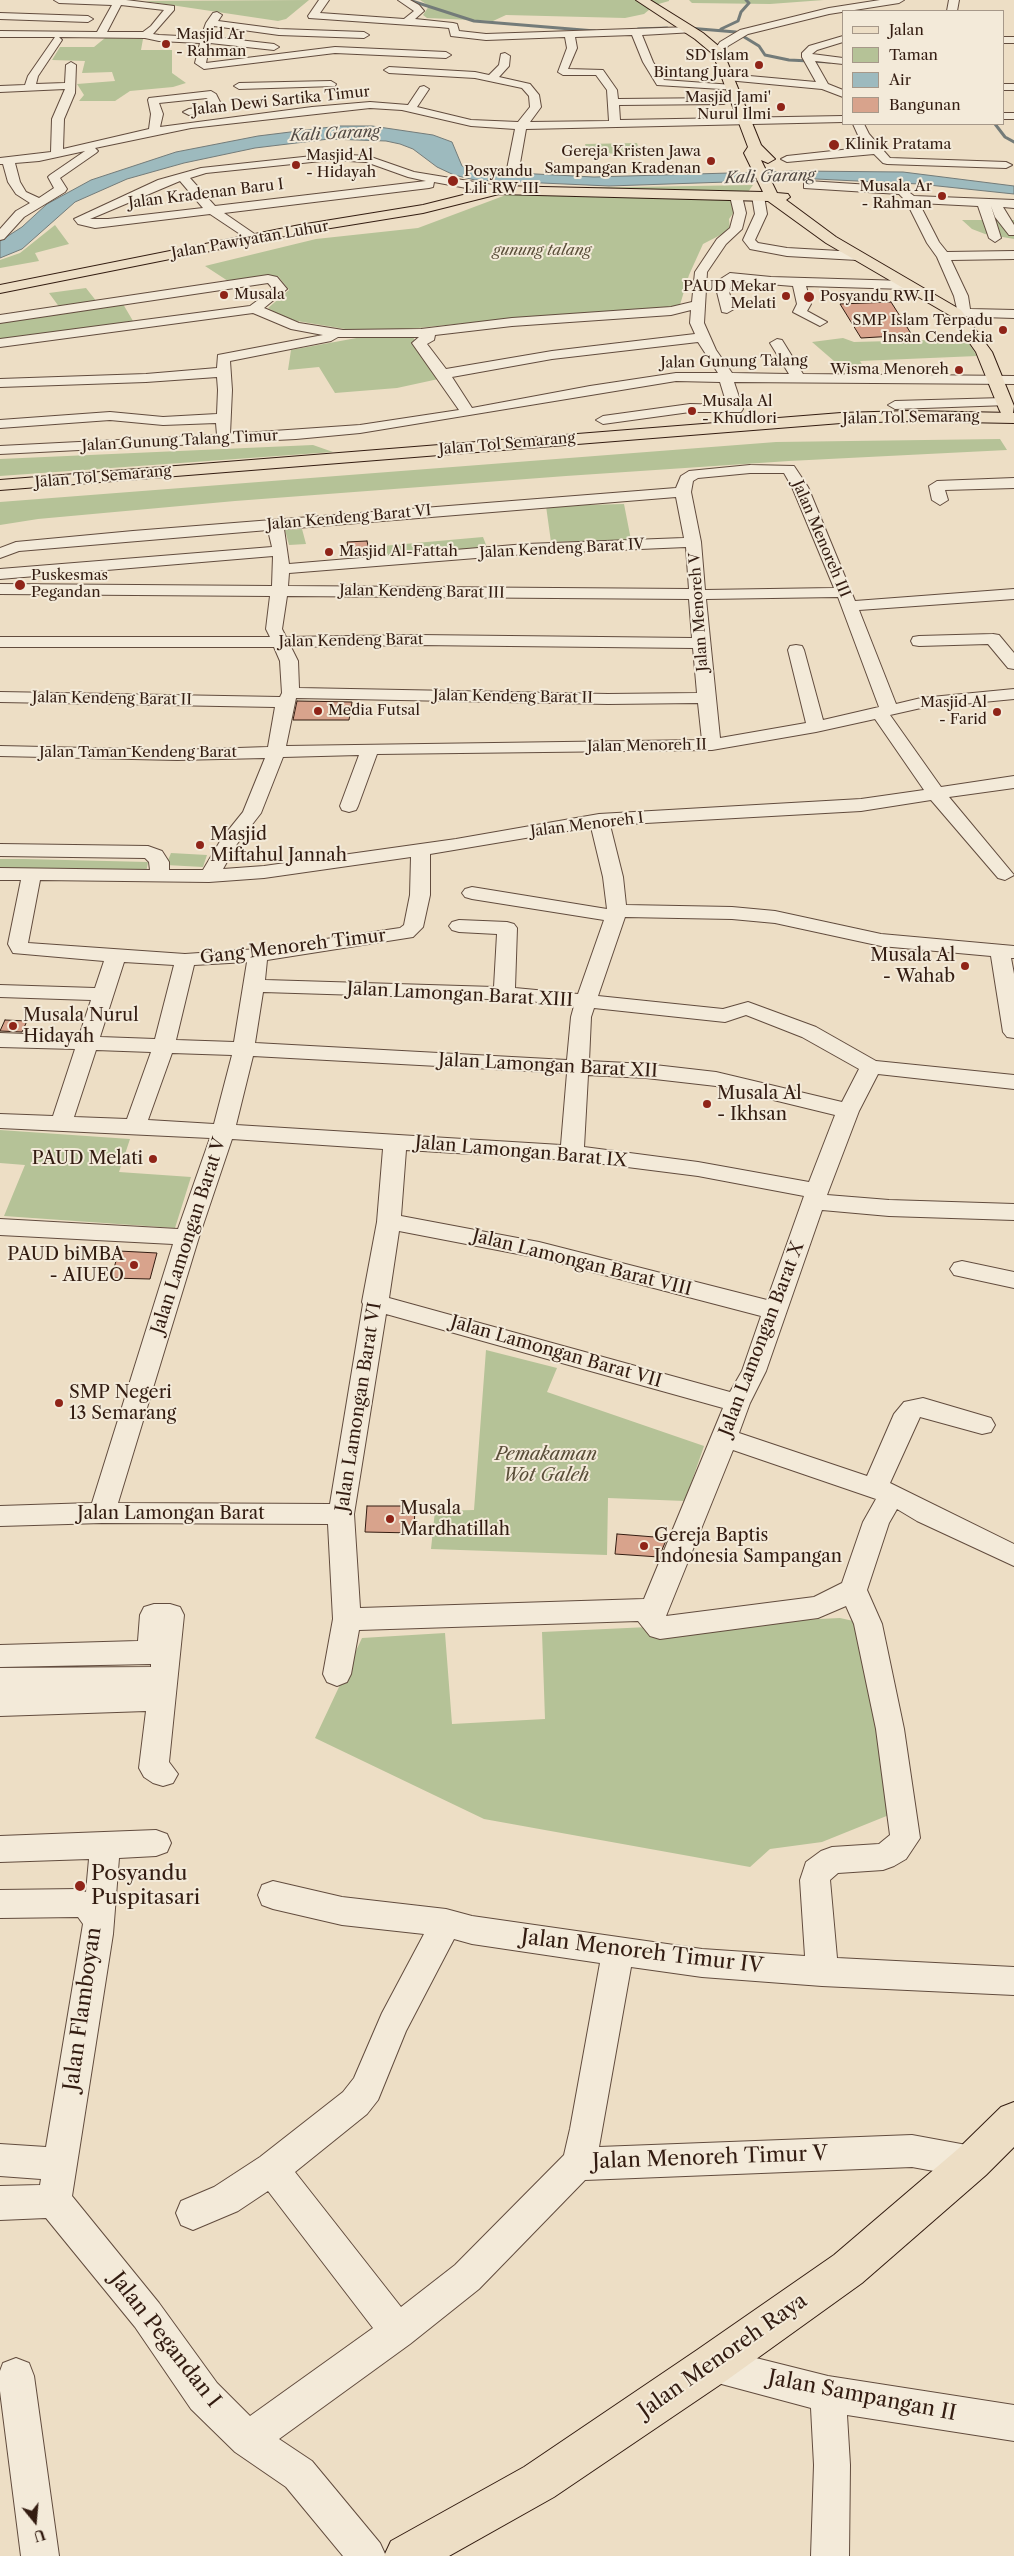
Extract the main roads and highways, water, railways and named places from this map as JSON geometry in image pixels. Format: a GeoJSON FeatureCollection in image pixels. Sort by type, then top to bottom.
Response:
{"type":"FeatureCollection","features":[{"type":"Feature","properties":{"kind":"main road"},"geometry":{"type":"LineString","coordinates":[[645,3],[687,28],[718,52],[746,120],[754,154],[774,196],[882,272],[960,313],[984,352],[993,379],[1008,408]]}},
{"type":"Feature","properties":{"kind":"main road"},"geometry":{"type":"LineString","coordinates":[[754,154],[764,153],[770,161],[774,196]]}},
{"type":"Feature","properties":{"kind":"main road","name":"Jalan Pawiyatan Luhur"},"geometry":{"type":"LineString","coordinates":[[0,289],[252,238],[423,209],[499,190],[774,196]]}},
{"type":"Feature","properties":{"kind":"main road","name":"Jalan Tol Semarang"},"geometry":{"type":"LineString","coordinates":[[0,485],[841,418],[908,416],[1008,408]]}},
{"type":"Feature","properties":{"kind":"main road","name":"Jalan Tol Semarang"},"geometry":{"type":"LineString","coordinates":[[0,494],[701,438],[844,430],[1014,433]]}},
{"type":"Feature","properties":{"kind":"main road"},"geometry":{"type":"LineString","coordinates":[[0,479],[175,471]]}},
{"type":"Feature","properties":{"kind":"main road","name":"Jalan Menoreh Raya"},"geometry":{"type":"LineString","coordinates":[[406,2556],[540,2482],[712,2365],[848,2269],[972,2162],[1014,2120]]}},
{"type":"Feature","properties":{"kind":"water","name":"Kali Garang"},"geometry":{"type":"Polygon","coordinates":[[[339,126],[372,126],[433,135],[452,142],[462,166],[478,171],[594,177],[797,171],[903,172],[1014,186],[1014,194],[919,184],[816,179],[609,186],[475,180],[454,175],[437,167],[413,149],[400,144],[386,141],[329,139],[255,148],[184,163],[127,179],[75,202],[22,249],[0,258],[0,241],[22,227],[47,204],[91,180],[176,152],[258,136],[339,126]]]}},
{"type":"Feature","properties":{"kind":"waterway"},"geometry":{"type":"LineString","coordinates":[[409,0],[474,21],[595,31]]}},
{"type":"Feature","properties":{"kind":"waterway"},"geometry":{"type":"LineString","coordinates":[[721,29],[738,21],[741,12],[749,3],[746,0]]}},
{"type":"Feature","properties":{"kind":"waterway"},"geometry":{"type":"LineString","coordinates":[[638,29],[667,28]]}},
{"type":"Feature","properties":{"kind":"waterway"},"geometry":{"type":"LineString","coordinates":[[688,28],[736,32],[759,46],[765,55],[789,60],[830,62]]}},
{"type":"Feature","properties":{"kind":"waterway"},"geometry":{"type":"LineString","coordinates":[[996,125],[1005,137],[1014,142]]}},
{"type":"Feature","properties":{"kind":"place","name":"Masjid Ar - Rahman"},"geometry":{"type":"Point","coordinates":[166,44]}},
{"type":"Feature","properties":{"kind":"place","name":"SD Islam Bintang Juara"},"geometry":{"type":"Point","coordinates":[759,65]}},
{"type":"Feature","properties":{"kind":"place","name":"Masjid Jami' Nurul Ilmi"},"geometry":{"type":"Point","coordinates":[781,107]}},
{"type":"Feature","properties":{"kind":"place","name":"Klinik Pratama"},"geometry":{"type":"Point","coordinates":[834,145]}},
{"type":"Feature","properties":{"kind":"place","name":"Gereja Kristen Jawa Sampangan Kradenan"},"geometry":{"type":"Point","coordinates":[711,161]}},
{"type":"Feature","properties":{"kind":"place","name":"Masjid Al - Hidayah"},"geometry":{"type":"Point","coordinates":[296,165]}},
{"type":"Feature","properties":{"kind":"place","name":"Posyandu Lili RW III"},"geometry":{"type":"Point","coordinates":[453,181]}},
{"type":"Feature","properties":{"kind":"place","name":"Musala Ar - Rahman"},"geometry":{"type":"Point","coordinates":[942,196]}},
{"type":"Feature","properties":{"kind":"place","name":"Musala"},"geometry":{"type":"Point","coordinates":[224,295]}},
{"type":"Feature","properties":{"kind":"place","name":"PAUD Mekar Melati"},"geometry":{"type":"Point","coordinates":[786,296]}},
{"type":"Feature","properties":{"kind":"place","name":"Posyandu RW II"},"geometry":{"type":"Point","coordinates":[809,297]}},
{"type":"Feature","properties":{"kind":"place","name":"SMP Islam Terpadu Insan Cendekia"},"geometry":{"type":"Point","coordinates":[1003,330]}},
{"type":"Feature","properties":{"kind":"place","name":"Wisma Menoreh"},"geometry":{"type":"Point","coordinates":[959,370]}},
{"type":"Feature","properties":{"kind":"place","name":"Musala Al - Khudlori"},"geometry":{"type":"Point","coordinates":[692,411]}},
{"type":"Feature","properties":{"kind":"place","name":"Masjid Al-Fattah"},"geometry":{"type":"Point","coordinates":[329,552]}},
{"type":"Feature","properties":{"kind":"place","name":"Puskesmas Pegandan"},"geometry":{"type":"Point","coordinates":[20,585]}},
{"type":"Feature","properties":{"kind":"place","name":"Media Futsal"},"geometry":{"type":"Point","coordinates":[318,711]}},
{"type":"Feature","properties":{"kind":"place","name":"Masjid Al - Farid"},"geometry":{"type":"Point","coordinates":[997,712]}},
{"type":"Feature","properties":{"kind":"place","name":"Masjid Miftahul Jannah"},"geometry":{"type":"Point","coordinates":[200,845]}},
{"type":"Feature","properties":{"kind":"place","name":"Musala Al - Wahab"},"geometry":{"type":"Point","coordinates":[965,966]}},
{"type":"Feature","properties":{"kind":"place","name":"Musala Nurul Hidayah"},"geometry":{"type":"Point","coordinates":[13,1026]}},
{"type":"Feature","properties":{"kind":"place","name":"Musala Al - Ikhsan"},"geometry":{"type":"Point","coordinates":[707,1104]}},
{"type":"Feature","properties":{"kind":"place","name":"PAUD Melati"},"geometry":{"type":"Point","coordinates":[153,1159]}},
{"type":"Feature","properties":{"kind":"place","name":"PAUD biMBA - AIUEO"},"geometry":{"type":"Point","coordinates":[134,1265]}},
{"type":"Feature","properties":{"kind":"place","name":"SMP Negeri 13 Semarang"},"geometry":{"type":"Point","coordinates":[59,1403]}},
{"type":"Feature","properties":{"kind":"place","name":"Musala Mardhatillah"},"geometry":{"type":"Point","coordinates":[390,1519]}},
{"type":"Feature","properties":{"kind":"place","name":"Gereja Baptis Indonesia Sampangan"},"geometry":{"type":"Point","coordinates":[644,1546]}},
{"type":"Feature","properties":{"kind":"place","name":"Posyandu Puspitasari"},"geometry":{"type":"Point","coordinates":[80,1886]}},
{"type":"Feature","properties":{"kind":"park label","name":"gunung talang"},"geometry":{"type":"Point","coordinates":[542,251]}},
{"type":"Feature","properties":{"kind":"park label","name":"Pemakaman Wot Galeh"},"geometry":{"type":"Point","coordinates":[546,1465]}}]}
